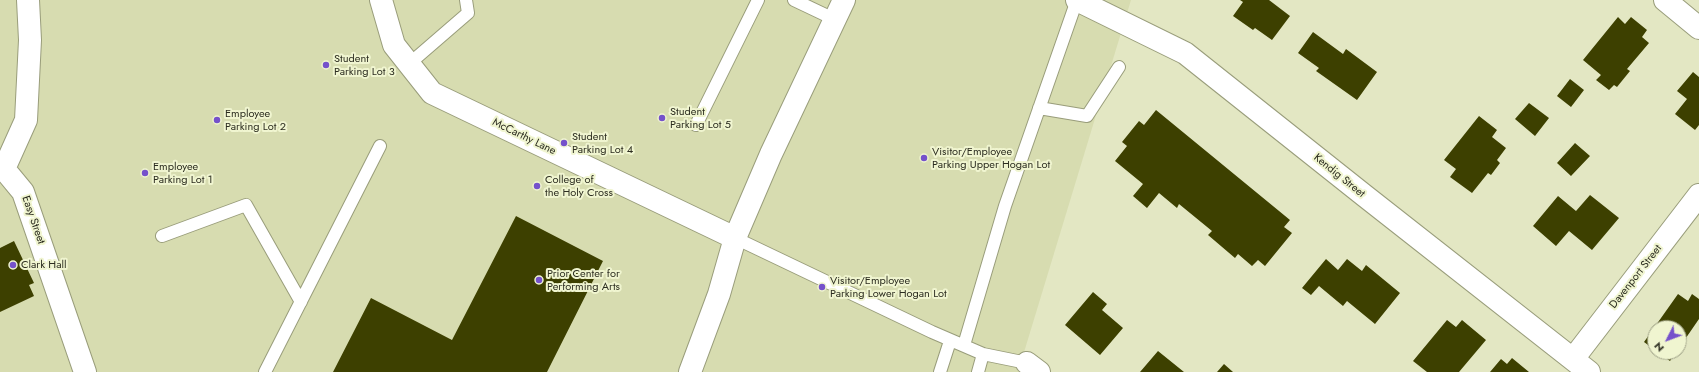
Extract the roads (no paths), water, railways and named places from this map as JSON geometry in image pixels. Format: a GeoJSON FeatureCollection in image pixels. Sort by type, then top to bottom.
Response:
{"type":"FeatureCollection","features":[{"type":"Feature","properties":{"kind":"street","name":"Easy Street"},"geometry":{"type":"LineString","coordinates":[[28,0],[30,40],[26,120],[2,168],[23,192],[82,372]]}},
{"type":"Feature","properties":{"kind":"street","name":"McCarthy Lane"},"geometry":{"type":"LineString","coordinates":[[381,0],[394,45],[432,93],[735,238]]}},
{"type":"Feature","properties":{"kind":"street"},"geometry":{"type":"LineString","coordinates":[[690,372],[719,294],[735,238],[771,154],[844,0]]}},
{"type":"Feature","properties":{"kind":"street","name":"Kendig Street"},"geometry":{"type":"LineString","coordinates":[[1077,0],[1185,53],[1589,372]]}},
{"type":"Feature","properties":{"kind":"street"},"geometry":{"type":"LineString","coordinates":[[1665,0],[1699,28]]}},
{"type":"Feature","properties":{"kind":"street","name":"Davenport Street"},"geometry":{"type":"LineString","coordinates":[[1573,359],[1699,195]]}},
{"type":"Feature","properties":{"kind":"lane"},"geometry":{"type":"LineString","coordinates":[[409,64],[468,13],[466,0]]}},
{"type":"Feature","properties":{"kind":"lane"},"geometry":{"type":"LineString","coordinates":[[696,125],[758,0]]}},
{"type":"Feature","properties":{"kind":"lane"},"geometry":{"type":"LineString","coordinates":[[794,0],[834,19]]}},
{"type":"Feature","properties":{"kind":"lane"},"geometry":{"type":"LineString","coordinates":[[964,345],[1006,206],[1077,0]]}},
{"type":"Feature","properties":{"kind":"lane"},"geometry":{"type":"LineString","coordinates":[[1039,108],[1087,116],[1119,67]]}},
{"type":"Feature","properties":{"kind":"lane"},"geometry":{"type":"LineString","coordinates":[[265,372],[380,146]]}},
{"type":"Feature","properties":{"kind":"lane"},"geometry":{"type":"LineString","coordinates":[[162,236],[246,205],[301,302]]}},
{"type":"Feature","properties":{"kind":"lane"},"geometry":{"type":"LineString","coordinates":[[735,238],[950,340],[983,354],[1033,367]]}},
{"type":"Feature","properties":{"kind":"lane"},"geometry":{"type":"LineString","coordinates":[[940,372],[950,340]]}},
{"type":"Feature","properties":{"kind":"lane"},"geometry":{"type":"LineString","coordinates":[[978,372],[983,354]]}},
{"type":"Feature","properties":{"kind":"place","name":"Student Parking Lot 3"},"geometry":{"type":"Point","coordinates":[326,65]}},
{"type":"Feature","properties":{"kind":"place","name":"Student Parking Lot 5"},"geometry":{"type":"Point","coordinates":[662,118]}},
{"type":"Feature","properties":{"kind":"place","name":"Employee Parking Lot 2"},"geometry":{"type":"Point","coordinates":[217,120]}},
{"type":"Feature","properties":{"kind":"place","name":"Student Parking Lot 4"},"geometry":{"type":"Point","coordinates":[564,143]}},
{"type":"Feature","properties":{"kind":"place","name":"Visitor/Employee Parking Upper Hogan Lot"},"geometry":{"type":"Point","coordinates":[924,158]}},
{"type":"Feature","properties":{"kind":"place","name":"Employee Parking Lot 1"},"geometry":{"type":"Point","coordinates":[145,173]}},
{"type":"Feature","properties":{"kind":"place","name":"College of the Holy Cross"},"geometry":{"type":"Point","coordinates":[537,186]}},
{"type":"Feature","properties":{"kind":"place","name":"Clark Hall"},"geometry":{"type":"Point","coordinates":[13,265]}},
{"type":"Feature","properties":{"kind":"place","name":"Prior Center for Performing Arts"},"geometry":{"type":"Point","coordinates":[539,280]}},
{"type":"Feature","properties":{"kind":"place","name":"Visitor/Employee Parking Lower Hogan Lot"},"geometry":{"type":"Point","coordinates":[822,287]}}]}
